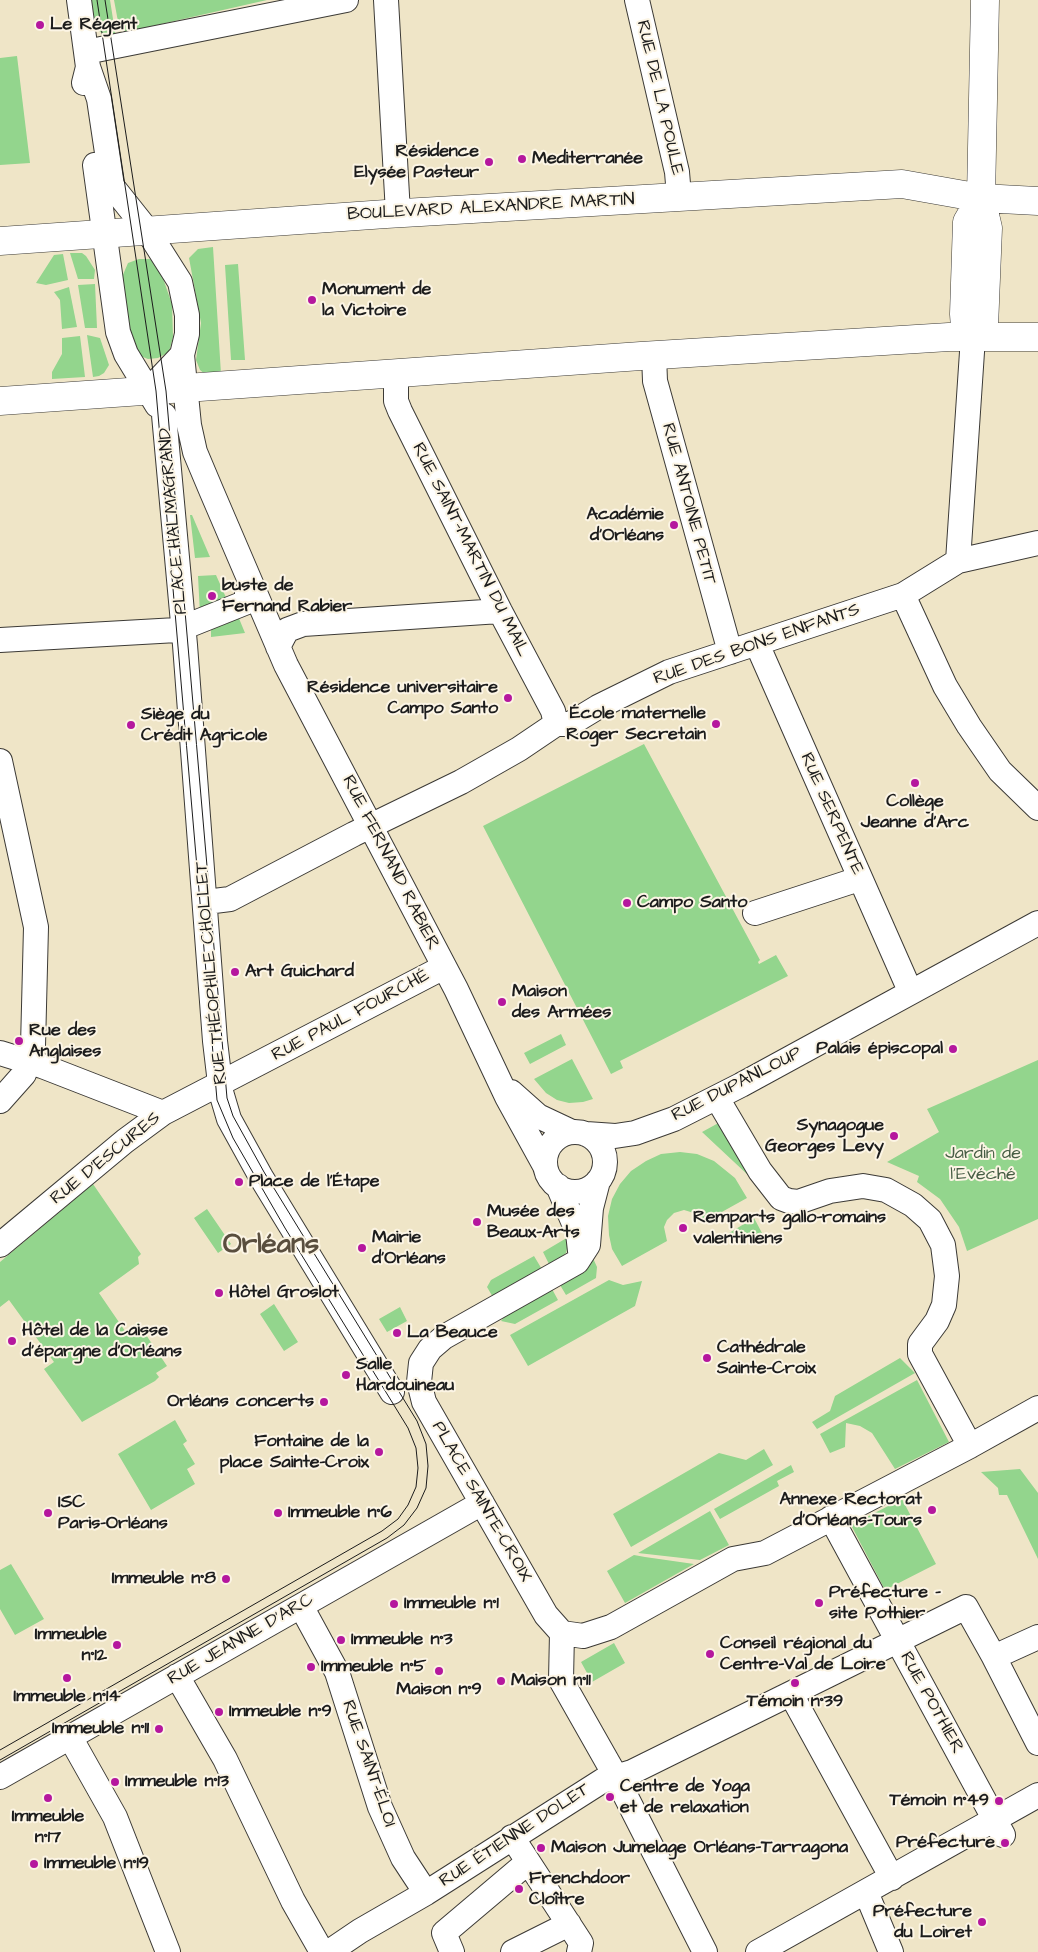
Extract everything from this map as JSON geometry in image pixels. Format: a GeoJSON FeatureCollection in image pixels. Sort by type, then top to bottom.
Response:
{"type":"FeatureCollection","features":[{"type":"Feature","properties":{"kind":"main road"},"geometry":{"type":"LineString","coordinates":[[973,337],[984,327],[988,228],[981,198],[985,0]]}},
{"type":"Feature","properties":{"kind":"main road","name":"BOULEVARD ALEXANDRE MARTIN"},"geometry":{"type":"LineString","coordinates":[[0,241],[96,228],[147,230],[398,213],[902,184],[981,198],[1038,201]]}},
{"type":"Feature","properties":{"kind":"main road"},"geometry":{"type":"LineString","coordinates":[[0,401],[654,355],[949,337],[1038,337]]}},
{"type":"Feature","properties":{"kind":"street"},"geometry":{"type":"LineString","coordinates":[[79,0],[87,60],[98,99],[112,186],[147,230],[180,282],[186,308],[188,334],[182,356],[193,445],[240,558],[282,639]]}},
{"type":"Feature","properties":{"kind":"street"},"geometry":{"type":"LineString","coordinates":[[87,60],[346,0]]}},
{"type":"Feature","properties":{"kind":"street"},"geometry":{"type":"LineString","coordinates":[[386,0],[398,213]]}},
{"type":"Feature","properties":{"kind":"street","name":"RUE DE LA POULE"},"geometry":{"type":"LineString","coordinates":[[637,0],[677,172],[679,196]]}},
{"type":"Feature","properties":{"kind":"street"},"geometry":{"type":"LineString","coordinates":[[87,60],[83,87],[96,228],[118,332],[126,354],[147,392],[164,415],[195,472],[247,597],[260,622],[282,639]]}},
{"type":"Feature","properties":{"kind":"street"},"geometry":{"type":"LineString","coordinates":[[958,561],[973,337]]}},
{"type":"Feature","properties":{"kind":"street","name":"RUE ANTOINE PETIT"},"geometry":{"type":"LineString","coordinates":[[654,355],[655,382],[730,652]]}},
{"type":"Feature","properties":{"kind":"street"},"geometry":{"type":"LineString","coordinates":[[147,392],[182,356]]}},
{"type":"Feature","properties":{"kind":"street","name":"RUE SAINT-MARTIN DU MAIL"},"geometry":{"type":"LineString","coordinates":[[396,373],[396,401],[400,411],[500,611],[554,711],[563,724]]}},
{"type":"Feature","properties":{"kind":"street"},"geometry":{"type":"LineString","coordinates":[[215,387],[202,399],[197,417],[200,446],[282,639]]}},
{"type":"Feature","properties":{"kind":"street","name":"PLACE HALMAGRAND"},"geometry":{"type":"LineString","coordinates":[[164,415],[184,628]]}},
{"type":"Feature","properties":{"kind":"street","name":"RUE DES BONS ENFANTS"},"geometry":{"type":"LineString","coordinates":[[206,902],[230,899],[477,773],[563,724],[669,672],[903,595],[958,561],[1038,543]]}},
{"type":"Feature","properties":{"kind":"street"},"geometry":{"type":"LineString","coordinates":[[903,595],[945,686],[969,726],[1000,771],[1038,808]]}},
{"type":"Feature","properties":{"kind":"street"},"geometry":{"type":"LineString","coordinates":[[0,640],[162,631],[184,628],[247,597]]}},
{"type":"Feature","properties":{"kind":"street"},"geometry":{"type":"LineString","coordinates":[[282,639],[303,624],[500,611]]}},
{"type":"Feature","properties":{"kind":"street","name":"RUE THÉOPHILE CHOLLET"},"geometry":{"type":"LineString","coordinates":[[184,628],[220,1084],[229,1119],[261,1177],[392,1392]]}},
{"type":"Feature","properties":{"kind":"street","name":"RUE FERNAND RABIER"},"geometry":{"type":"LineString","coordinates":[[282,639],[372,827],[500,1079],[507,1097],[545,1166]]}},
{"type":"Feature","properties":{"kind":"street","name":"RUE SERPENTE"},"geometry":{"type":"LineString","coordinates":[[757,644],[859,879],[907,984]]}},
{"type":"Feature","properties":{"kind":"street"},"geometry":{"type":"LineString","coordinates":[[0,761],[36,927],[33,1046],[24,1074],[0,1101]]}},
{"type":"Feature","properties":{"kind":"street"},"geometry":{"type":"LineString","coordinates":[[755,913],[859,879]]}},
{"type":"Feature","properties":{"kind":"street","name":"RUE DUPANLOUP"},"geometry":{"type":"LineString","coordinates":[[579,1133],[615,1136],[634,1133],[674,1119],[717,1098],[1038,923]]}},
{"type":"Feature","properties":{"kind":"street","name":"RUE PAUL FOURCHÉ"},"geometry":{"type":"LineString","coordinates":[[220,1084],[444,968]]}},
{"type":"Feature","properties":{"kind":"street"},"geometry":{"type":"LineString","coordinates":[[0,1053],[163,1113]]}},
{"type":"Feature","properties":{"kind":"street","name":"RUE FERNAND RABIER"},"geometry":{"type":"LineString","coordinates":[[500,1079],[528,1110],[579,1133]]}},
{"type":"Feature","properties":{"kind":"street","name":"RUE D'ESCURES"},"geometry":{"type":"LineString","coordinates":[[0,1245],[125,1141],[163,1113],[220,1084]]}},
{"type":"Feature","properties":{"kind":"street"},"geometry":{"type":"LineString","coordinates":[[717,1098],[760,1171],[781,1198],[798,1202],[830,1191],[863,1186],[886,1190],[914,1205],[930,1220],[943,1245],[948,1276],[944,1305],[937,1321],[920,1344],[920,1354],[970,1446]]}},
{"type":"Feature","properties":{"kind":"street"},"geometry":{"type":"LineString","coordinates":[[580,1256],[588,1245],[591,1208],[598,1181],[605,1164],[604,1155],[594,1139],[579,1133],[563,1134],[550,1146],[545,1166],[552,1180],[558,1186],[566,1190],[583,1190],[598,1181]]}},
{"type":"Feature","properties":{"kind":"street"},"geometry":{"type":"LineString","coordinates":[[558,1186],[578,1233],[580,1256]]}},
{"type":"Feature","properties":{"kind":"street","name":"PLACE SAINTE-CROIX"},"geometry":{"type":"LineString","coordinates":[[562,1633],[546,1615],[424,1402],[418,1382],[420,1363],[430,1349],[444,1337],[563,1272],[577,1262],[580,1256]]}},
{"type":"Feature","properties":{"kind":"street"},"geometry":{"type":"LineString","coordinates":[[705,1952],[616,1777],[561,1680],[562,1633],[583,1636],[602,1632],[733,1559],[765,1553],[970,1446],[1038,1408]]}},
{"type":"Feature","properties":{"kind":"street","name":"RUE JEANNE D'ARC"},"geometry":{"type":"LineString","coordinates":[[0,1778],[482,1503]]}},
{"type":"Feature","properties":{"kind":"street","name":"RUE POTHIER"},"geometry":{"type":"LineString","coordinates":[[831,1518],[999,1827]]}},
{"type":"Feature","properties":{"kind":"street","name":"RUE SAINT-ÉLOI"},"geometry":{"type":"LineString","coordinates":[[301,1606],[337,1672],[380,1807],[403,1858],[426,1893]]}},
{"type":"Feature","properties":{"kind":"street","name":"RUE ÉTIENNE DOLET"},"geometry":{"type":"LineString","coordinates":[[329,1952],[338,1944],[426,1893],[602,1780],[632,1772],[966,1607],[994,1657]]}},
{"type":"Feature","properties":{"kind":"street"},"geometry":{"type":"LineString","coordinates":[[1038,1637],[994,1657],[1038,1743]]}},
{"type":"Feature","properties":{"kind":"street"},"geometry":{"type":"LineString","coordinates":[[178,1676],[225,1758],[294,1901],[322,1952]]}},
{"type":"Feature","properties":{"kind":"street"},"geometry":{"type":"LineString","coordinates":[[791,1694],[892,1878]]}},
{"type":"Feature","properties":{"kind":"street"},"geometry":{"type":"LineString","coordinates":[[70,1738],[115,1817],[168,1952]]}},
{"type":"Feature","properties":{"kind":"street"},"geometry":{"type":"LineString","coordinates":[[758,1952],[892,1878],[999,1827],[1038,1795]]}},
{"type":"Feature","properties":{"kind":"street"},"geometry":{"type":"LineString","coordinates":[[512,1837],[581,1943],[579,1952]]}},
{"type":"Feature","properties":{"kind":"street"},"geometry":{"type":"LineString","coordinates":[[452,1952],[444,1933],[528,1862]]}},
{"type":"Feature","properties":{"kind":"street"},"geometry":{"type":"LineString","coordinates":[[866,1892],[890,1952]]}},
{"type":"Feature","properties":{"kind":"street"},"geometry":{"type":"LineString","coordinates":[[513,1952],[569,1924]]}},
{"type":"Feature","properties":{"kind":"green space"},"geometry":{"type":"Polygon","coordinates":[[[89,0],[110,0],[116,38],[106,36],[95,28],[89,0]]]}},
{"type":"Feature","properties":{"kind":"green space"},"geometry":{"type":"Polygon","coordinates":[[[114,0],[267,0],[126,32],[119,27],[114,0]]]}},
{"type":"Feature","properties":{"kind":"green space"},"geometry":{"type":"Polygon","coordinates":[[[17,56],[30,163],[0,165],[0,58],[17,56]]]}},
{"type":"Feature","properties":{"kind":"green space"},"geometry":{"type":"Polygon","coordinates":[[[213,247],[221,374],[206,375],[200,370],[196,360],[201,323],[189,258],[198,249],[213,247]]]}},
{"type":"Feature","properties":{"kind":"green space"},"geometry":{"type":"Polygon","coordinates":[[[70,253],[82,253],[86,256],[95,270],[94,279],[78,279],[70,253]]]}},
{"type":"Feature","properties":{"kind":"green space"},"geometry":{"type":"Polygon","coordinates":[[[63,254],[68,280],[46,285],[36,283],[54,255],[63,254]]]}},
{"type":"Feature","properties":{"kind":"green space"},"geometry":{"type":"Polygon","coordinates":[[[139,259],[150,259],[159,267],[172,304],[173,337],[169,352],[158,358],[148,359],[138,355],[128,335],[122,277],[128,263],[139,259]]]}},
{"type":"Feature","properties":{"kind":"green space"},"geometry":{"type":"Polygon","coordinates":[[[238,264],[245,360],[231,360],[225,265],[238,264]]]}},
{"type":"Feature","properties":{"kind":"green space"},"geometry":{"type":"Polygon","coordinates":[[[95,284],[97,328],[85,328],[78,285],[95,284]]]}},
{"type":"Feature","properties":{"kind":"green space"},"geometry":{"type":"Polygon","coordinates":[[[69,287],[77,327],[62,329],[60,300],[54,292],[69,287]]]}},
{"type":"Feature","properties":{"kind":"green space"},"geometry":{"type":"Polygon","coordinates":[[[87,335],[100,338],[109,365],[104,373],[99,376],[93,377],[87,335]]]}},
{"type":"Feature","properties":{"kind":"green space"},"geometry":{"type":"Polygon","coordinates":[[[80,336],[85,377],[52,379],[52,372],[62,354],[62,338],[80,336]]]}},
{"type":"Feature","properties":{"kind":"green space"},"geometry":{"type":"Polygon","coordinates":[[[190,515],[192,515],[210,557],[195,558],[190,515]]]}},
{"type":"Feature","properties":{"kind":"green space"},"geometry":{"type":"Polygon","coordinates":[[[216,575],[228,602],[200,614],[198,576],[216,575]]]}},
{"type":"Feature","properties":{"kind":"green space"},"geometry":{"type":"Polygon","coordinates":[[[238,616],[245,633],[211,637],[211,623],[238,616]]]}},
{"type":"Feature","properties":{"kind":"green space","name":"Campo Santo"},"geometry":{"type":"Polygon","coordinates":[[[644,744],[760,960],[759,964],[776,955],[788,976],[620,1061],[623,1068],[611,1074],[483,826],[644,744]]]}},
{"type":"Feature","properties":{"kind":"green space"},"geometry":{"type":"Polygon","coordinates":[[[561,1034],[566,1045],[530,1064],[524,1053],[561,1034]]]}},
{"type":"Feature","properties":{"kind":"green space"},"geometry":{"type":"Polygon","coordinates":[[[572,1059],[593,1099],[569,1103],[557,1100],[546,1093],[534,1079],[572,1059]]]}},
{"type":"Feature","properties":{"kind":"green space","name":"Jardin de l'Evéché"},"geometry":{"type":"Polygon","coordinates":[[[1038,1060],[1038,1219],[967,1251],[959,1227],[940,1199],[917,1182],[919,1176],[887,1162],[939,1132],[927,1109],[1038,1060]]]}},
{"type":"Feature","properties":{"kind":"green space"},"geometry":{"type":"Polygon","coordinates":[[[724,1120],[754,1174],[749,1176],[702,1132],[724,1120]]]}},
{"type":"Feature","properties":{"kind":"green space"},"geometry":{"type":"Polygon","coordinates":[[[680,1152],[697,1154],[714,1161],[735,1178],[747,1198],[702,1223],[694,1213],[684,1210],[674,1213],[667,1220],[664,1227],[667,1241],[622,1266],[612,1249],[609,1235],[608,1216],[612,1199],[620,1184],[631,1171],[661,1154],[680,1152]]]}},
{"type":"Feature","properties":{"kind":"green space"},"geometry":{"type":"Polygon","coordinates":[[[93,1184],[141,1254],[138,1257],[139,1264],[99,1293],[125,1331],[138,1323],[167,1366],[156,1373],[159,1377],[155,1381],[82,1422],[44,1369],[54,1362],[9,1300],[0,1307],[0,1262],[93,1184]]]}},
{"type":"Feature","properties":{"kind":"green space"},"geometry":{"type":"Polygon","coordinates":[[[207,1209],[231,1244],[218,1253],[194,1218],[207,1209]]]}},
{"type":"Feature","properties":{"kind":"green space"},"geometry":{"type":"Polygon","coordinates":[[[754,1218],[762,1233],[756,1236],[729,1233],[754,1218]]]}},
{"type":"Feature","properties":{"kind":"green space"},"geometry":{"type":"Polygon","coordinates":[[[570,1236],[566,1253],[550,1266],[543,1252],[570,1236]]]}},
{"type":"Feature","properties":{"kind":"green space"},"geometry":{"type":"Polygon","coordinates":[[[534,1256],[543,1271],[494,1299],[487,1287],[491,1280],[534,1256]]]}},
{"type":"Feature","properties":{"kind":"green space"},"geometry":{"type":"Polygon","coordinates":[[[592,1256],[597,1267],[596,1278],[566,1295],[560,1285],[582,1273],[592,1256]]]}},
{"type":"Feature","properties":{"kind":"green space"},"geometry":{"type":"Polygon","coordinates":[[[609,1280],[623,1285],[642,1281],[635,1306],[528,1366],[510,1335],[609,1280]]]}},
{"type":"Feature","properties":{"kind":"green space"},"geometry":{"type":"Polygon","coordinates":[[[552,1289],[558,1300],[515,1324],[501,1321],[505,1316],[552,1289]]]}},
{"type":"Feature","properties":{"kind":"green space"},"geometry":{"type":"Polygon","coordinates":[[[274,1304],[298,1342],[284,1351],[260,1314],[274,1304]]]}},
{"type":"Feature","properties":{"kind":"green space"},"geometry":{"type":"Polygon","coordinates":[[[400,1307],[407,1321],[387,1332],[379,1319],[400,1307]]]}},
{"type":"Feature","properties":{"kind":"green space"},"geometry":{"type":"Polygon","coordinates":[[[900,1358],[915,1373],[817,1429],[812,1422],[830,1411],[835,1396],[900,1358]]]}},
{"type":"Feature","properties":{"kind":"green space"},"geometry":{"type":"Polygon","coordinates":[[[917,1380],[949,1442],[895,1469],[872,1433],[860,1426],[846,1423],[845,1447],[830,1453],[820,1434],[917,1380]]]}},
{"type":"Feature","properties":{"kind":"green space"},"geometry":{"type":"Polygon","coordinates":[[[175,1420],[187,1441],[183,1444],[195,1464],[187,1469],[195,1484],[151,1510],[118,1454],[175,1420]]]}},
{"type":"Feature","properties":{"kind":"green space"},"geometry":{"type":"Polygon","coordinates":[[[764,1449],[773,1465],[631,1547],[613,1514],[719,1453],[746,1460],[764,1449]]]}},
{"type":"Feature","properties":{"kind":"green space"},"geometry":{"type":"Polygon","coordinates":[[[791,1465],[794,1472],[777,1481],[779,1486],[720,1519],[714,1509],[791,1465]]]}},
{"type":"Feature","properties":{"kind":"green space"},"geometry":{"type":"Polygon","coordinates":[[[1020,1469],[1038,1493],[1038,1559],[1007,1495],[999,1495],[998,1488],[981,1472],[1020,1469]]]}},
{"type":"Feature","properties":{"kind":"green space"},"geometry":{"type":"Polygon","coordinates":[[[902,1499],[936,1564],[885,1590],[851,1525],[902,1499]]]}},
{"type":"Feature","properties":{"kind":"green space"},"geometry":{"type":"Polygon","coordinates":[[[710,1511],[729,1545],[700,1560],[638,1553],[710,1511]]]}},
{"type":"Feature","properties":{"kind":"green space"},"geometry":{"type":"Polygon","coordinates":[[[634,1555],[694,1564],[625,1603],[607,1571],[634,1555]]]}},
{"type":"Feature","properties":{"kind":"green space"},"geometry":{"type":"Polygon","coordinates":[[[11,1564],[44,1619],[15,1635],[0,1609],[0,1570],[11,1564]]]}},
{"type":"Feature","properties":{"kind":"green space"},"geometry":{"type":"Polygon","coordinates":[[[614,1643],[625,1663],[592,1682],[581,1662],[614,1643]]]}},
{"type":"Feature","properties":{"kind":"tram line"},"geometry":{"type":"LineString","coordinates":[[0,1750],[382,1531],[398,1519],[408,1505],[416,1487],[418,1468],[416,1448],[408,1428],[285,1228],[233,1138],[217,1100],[156,391],[97,0]]}},
{"type":"Feature","properties":{"kind":"tram line"},"geometry":{"type":"LineString","coordinates":[[0,1760],[387,1538],[404,1525],[417,1508],[426,1488],[428,1466],[426,1444],[417,1421],[264,1172],[233,1116],[227,1098],[166,391],[105,0]]}},
{"type":"Feature","properties":{"kind":"place","name":"Le Régent"},"geometry":{"type":"Point","coordinates":[40,25]}},
{"type":"Feature","properties":{"kind":"place","name":"Mediterranée"},"geometry":{"type":"Point","coordinates":[522,159]}},
{"type":"Feature","properties":{"kind":"place","name":"Résidence Elysée Pasteur"},"geometry":{"type":"Point","coordinates":[489,162]}},
{"type":"Feature","properties":{"kind":"place","name":"Monument de la Victoire"},"geometry":{"type":"Point","coordinates":[312,300]}},
{"type":"Feature","properties":{"kind":"place","name":"Académie d'Orléans"},"geometry":{"type":"Point","coordinates":[674,525]}},
{"type":"Feature","properties":{"kind":"place","name":"buste de Fernand Rabier"},"geometry":{"type":"Point","coordinates":[212,596]}},
{"type":"Feature","properties":{"kind":"place","name":"Résidence universitaire Campo Santo"},"geometry":{"type":"Point","coordinates":[508,698]}},
{"type":"Feature","properties":{"kind":"place","name":"École maternelle Roger Secretain"},"geometry":{"type":"Point","coordinates":[716,724]}},
{"type":"Feature","properties":{"kind":"place","name":"Siège du Crédit Agricole"},"geometry":{"type":"Point","coordinates":[131,725]}},
{"type":"Feature","properties":{"kind":"place","name":"Collège Jeanne d'Arc"},"geometry":{"type":"Point","coordinates":[915,783]}},
{"type":"Feature","properties":{"kind":"place","name":"Campo Santo"},"geometry":{"type":"Point","coordinates":[627,903]}},
{"type":"Feature","properties":{"kind":"place","name":"Art Guichard"},"geometry":{"type":"Point","coordinates":[235,972]}},
{"type":"Feature","properties":{"kind":"place","name":"Maison des Armées"},"geometry":{"type":"Point","coordinates":[502,1002]}},
{"type":"Feature","properties":{"kind":"place","name":"Rue des Anglaises"},"geometry":{"type":"Point","coordinates":[19,1041]}},
{"type":"Feature","properties":{"kind":"place","name":"Palais épiscopal"},"geometry":{"type":"Point","coordinates":[953,1049]}},
{"type":"Feature","properties":{"kind":"place","name":"Synagogue Georges Levy"},"geometry":{"type":"Point","coordinates":[894,1136]}},
{"type":"Feature","properties":{"kind":"place","name":"Place de l'Étape"},"geometry":{"type":"Point","coordinates":[239,1182]}},
{"type":"Feature","properties":{"kind":"place","name":"Musée des Beaux-Arts"},"geometry":{"type":"Point","coordinates":[477,1222]}},
{"type":"Feature","properties":{"kind":"place","name":"Remparts gallo-romains valentiniens"},"geometry":{"type":"Point","coordinates":[683,1228]}},
{"type":"Feature","properties":{"kind":"place","name":"Mairie d'Orléans"},"geometry":{"type":"Point","coordinates":[362,1248]}},
{"type":"Feature","properties":{"kind":"place","name":"Hôtel Groslot"},"geometry":{"type":"Point","coordinates":[219,1293]}},
{"type":"Feature","properties":{"kind":"place","name":"La Beauce"},"geometry":{"type":"Point","coordinates":[397,1333]}},
{"type":"Feature","properties":{"kind":"place","name":"Hôtel de la Caisse d'épargne d'Orléans"},"geometry":{"type":"Point","coordinates":[12,1341]}},
{"type":"Feature","properties":{"kind":"place","name":"Cathédrale Sainte-Croix"},"geometry":{"type":"Point","coordinates":[707,1358]}},
{"type":"Feature","properties":{"kind":"place","name":"Salle Hardouineau"},"geometry":{"type":"Point","coordinates":[346,1375]}},
{"type":"Feature","properties":{"kind":"place","name":"Orléans concerts"},"geometry":{"type":"Point","coordinates":[324,1402]}},
{"type":"Feature","properties":{"kind":"place","name":"Fontaine de la place Sainte-Croix"},"geometry":{"type":"Point","coordinates":[379,1452]}},
{"type":"Feature","properties":{"kind":"place","name":"Annexe Rectorat d'Orléans-Tours"},"geometry":{"type":"Point","coordinates":[932,1510]}},
{"type":"Feature","properties":{"kind":"place","name":"ISC Paris-Orléans"},"geometry":{"type":"Point","coordinates":[48,1513]}},
{"type":"Feature","properties":{"kind":"place","name":"Immeuble n°6"},"geometry":{"type":"Point","coordinates":[278,1513]}},
{"type":"Feature","properties":{"kind":"place","name":"Immeuble n°8"},"geometry":{"type":"Point","coordinates":[226,1579]}},
{"type":"Feature","properties":{"kind":"place","name":"Préfecture - site Pothier"},"geometry":{"type":"Point","coordinates":[819,1603]}},
{"type":"Feature","properties":{"kind":"place","name":"Immeuble n°1"},"geometry":{"type":"Point","coordinates":[394,1604]}},
{"type":"Feature","properties":{"kind":"place","name":"Immeuble n°3"},"geometry":{"type":"Point","coordinates":[341,1640]}},
{"type":"Feature","properties":{"kind":"place","name":"Immeuble n°12"},"geometry":{"type":"Point","coordinates":[117,1645]}},
{"type":"Feature","properties":{"kind":"place","name":"Conseil régional du Centre-Val de Loire"},"geometry":{"type":"Point","coordinates":[710,1654]}},
{"type":"Feature","properties":{"kind":"place","name":"Immeuble n°5"},"geometry":{"type":"Point","coordinates":[311,1667]}},
{"type":"Feature","properties":{"kind":"place","name":"Maison n°9"},"geometry":{"type":"Point","coordinates":[439,1671]}},
{"type":"Feature","properties":{"kind":"place","name":"Immeuble n°14"},"geometry":{"type":"Point","coordinates":[67,1678]}},
{"type":"Feature","properties":{"kind":"place","name":"Maison n°11"},"geometry":{"type":"Point","coordinates":[501,1681]}},
{"type":"Feature","properties":{"kind":"place","name":"Témoin n°39"},"geometry":{"type":"Point","coordinates":[795,1683]}},
{"type":"Feature","properties":{"kind":"place","name":"Immeuble n°9"},"geometry":{"type":"Point","coordinates":[219,1712]}},
{"type":"Feature","properties":{"kind":"place","name":"Immeuble n°11"},"geometry":{"type":"Point","coordinates":[159,1729]}},
{"type":"Feature","properties":{"kind":"place","name":"Immeuble n°13"},"geometry":{"type":"Point","coordinates":[115,1782]}},
{"type":"Feature","properties":{"kind":"place","name":"Centre de Yoga et de relaxation"},"geometry":{"type":"Point","coordinates":[610,1797]}},
{"type":"Feature","properties":{"kind":"place","name":"Immeuble n°17"},"geometry":{"type":"Point","coordinates":[48,1798]}},
{"type":"Feature","properties":{"kind":"place","name":"Témoin n°49"},"geometry":{"type":"Point","coordinates":[999,1801]}},
{"type":"Feature","properties":{"kind":"place","name":"Préfecture"},"geometry":{"type":"Point","coordinates":[1005,1843]}},
{"type":"Feature","properties":{"kind":"place","name":"Maison Jumelage Orléans-Tarragona"},"geometry":{"type":"Point","coordinates":[541,1848]}},
{"type":"Feature","properties":{"kind":"place","name":"Immeuble n°19"},"geometry":{"type":"Point","coordinates":[34,1864]}},
{"type":"Feature","properties":{"kind":"place","name":"Frenchdoor Cloître"},"geometry":{"type":"Point","coordinates":[519,1889]}},
{"type":"Feature","properties":{"kind":"place","name":"Préfecture du Loiret"},"geometry":{"type":"Point","coordinates":[982,1922]}},
{"type":"Feature","properties":{"kind":"district","name":"Orléans"},"geometry":{"type":"Point","coordinates":[271,1246]}}]}
